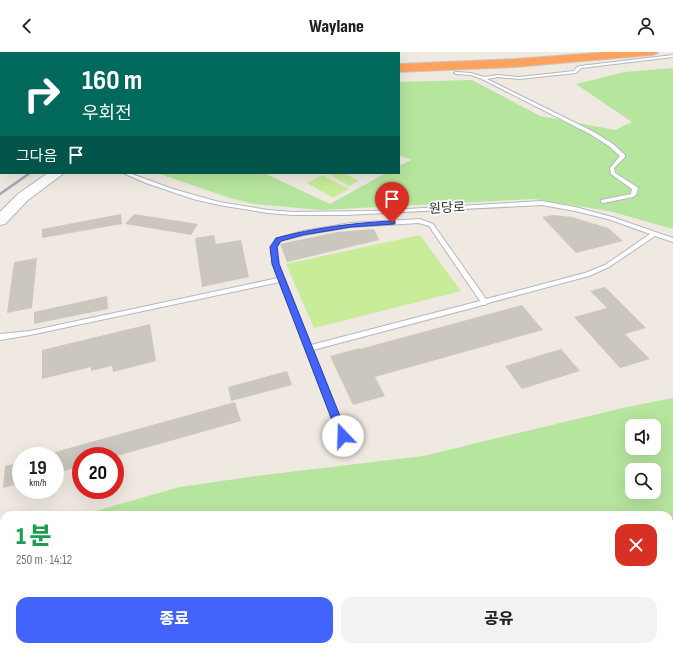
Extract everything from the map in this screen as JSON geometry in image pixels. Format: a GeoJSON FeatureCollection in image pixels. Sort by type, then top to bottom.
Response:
{"type":"FeatureCollection","features":[{"type":"Feature","properties":{"kind":"highway"},"geometry":{"type":"LineString","coordinates":[[400,61],[568,52]]}},
{"type":"Feature","properties":{"kind":"highway"},"geometry":{"type":"LineString","coordinates":[[400,68],[514,63],[652,52]]}},
{"type":"Feature","properties":{"kind":"main road"},"geometry":{"type":"LineString","coordinates":[[0,221],[23,197],[56,174]]}},
{"type":"Feature","properties":{"kind":"lane"},"geometry":{"type":"LineString","coordinates":[[483,78],[498,76],[519,78],[576,72],[580,67],[673,56]]}},
{"type":"Feature","properties":{"kind":"lane"},"geometry":{"type":"LineString","coordinates":[[456,73],[471,74],[483,78],[592,133],[611,145],[623,156],[612,168],[613,174],[635,188],[633,195],[602,201]]}},
{"type":"Feature","properties":{"kind":"lane","name":"원당로"},"geometry":{"type":"LineString","coordinates":[[128,174],[171,191],[219,204],[270,211],[316,214],[542,203],[575,209],[610,218],[673,240]]}},
{"type":"Feature","properties":{"kind":"lane"},"geometry":{"type":"LineString","coordinates":[[343,436],[276,264],[274,247],[278,240],[303,233],[351,225],[420,221],[430,225],[485,303]]}},
{"type":"Feature","properties":{"kind":"lane"},"geometry":{"type":"LineString","coordinates":[[309,348],[587,275],[607,266],[654,234]]}},
{"type":"Feature","properties":{"kind":"lane"},"geometry":{"type":"LineString","coordinates":[[0,337],[30,333],[282,279]]}},
{"type":"Feature","properties":{"kind":"green space"},"geometry":{"type":"Polygon","coordinates":[[[673,68],[673,229],[609,211],[534,199],[321,210],[254,204],[230,198],[160,174],[266,174],[330,204],[384,174],[400,174],[400,166],[411,160],[400,155],[400,82],[472,80],[540,116],[615,130],[632,122],[576,84],[625,72],[673,68]]]}},
{"type":"Feature","properties":{"kind":"green space"},"geometry":{"type":"Polygon","coordinates":[[[329,174],[346,174],[359,181],[349,186],[329,174]]]}},
{"type":"Feature","properties":{"kind":"green space"},"geometry":{"type":"Polygon","coordinates":[[[322,175],[349,189],[333,198],[307,183],[322,175]]]}},
{"type":"Feature","properties":{"kind":"green space"},"geometry":{"type":"Polygon","coordinates":[[[420,235],[461,291],[314,328],[286,264],[420,235]]]}},
{"type":"Feature","properties":{"kind":"green space"},"geometry":{"type":"Polygon","coordinates":[[[673,398],[673,511],[95,511],[180,487],[256,476],[423,456],[627,407],[673,398]]]}},
{"type":"Feature","properties":{"kind":"building"},"geometry":{"type":"Polygon","coordinates":[[[121,214],[122,224],[42,238],[42,229],[121,214]]]}},
{"type":"Feature","properties":{"kind":"building"},"geometry":{"type":"Polygon","coordinates":[[[134,214],[198,224],[191,235],[125,224],[134,214]]]}},
{"type":"Feature","properties":{"kind":"building"},"geometry":{"type":"Polygon","coordinates":[[[553,215],[572,217],[608,228],[623,241],[576,253],[542,217],[553,215]]]}},
{"type":"Feature","properties":{"kind":"building"},"geometry":{"type":"Polygon","coordinates":[[[374,229],[379,240],[287,262],[280,244],[337,232],[374,229]]]}},
{"type":"Feature","properties":{"kind":"building"},"geometry":{"type":"Polygon","coordinates":[[[214,235],[216,244],[241,240],[249,277],[202,287],[195,238],[214,235]]]}},
{"type":"Feature","properties":{"kind":"building"},"geometry":{"type":"Polygon","coordinates":[[[37,258],[32,308],[7,313],[14,262],[37,258]]]}},
{"type":"Feature","properties":{"kind":"building"},"geometry":{"type":"Polygon","coordinates":[[[605,287],[646,328],[625,334],[650,359],[620,368],[574,317],[607,308],[590,291],[605,287]]]}},
{"type":"Feature","properties":{"kind":"building"},"geometry":{"type":"Polygon","coordinates":[[[107,296],[108,309],[34,324],[34,312],[107,296]]]}},
{"type":"Feature","properties":{"kind":"building"},"geometry":{"type":"Polygon","coordinates":[[[522,305],[543,330],[375,377],[385,396],[353,405],[330,356],[360,349],[522,305]]]}},
{"type":"Feature","properties":{"kind":"building"},"geometry":{"type":"Polygon","coordinates":[[[150,324],[156,361],[113,372],[112,366],[91,371],[91,367],[42,379],[42,350],[150,324]]]}},
{"type":"Feature","properties":{"kind":"building"},"geometry":{"type":"Polygon","coordinates":[[[561,349],[580,371],[522,389],[505,366],[561,349]]]}},
{"type":"Feature","properties":{"kind":"building"},"geometry":{"type":"Polygon","coordinates":[[[287,371],[292,385],[231,401],[228,387],[287,371]]]}},
{"type":"Feature","properties":{"kind":"building"},"geometry":{"type":"Polygon","coordinates":[[[235,402],[241,421],[124,454],[124,447],[73,447],[235,402]]]}},
{"type":"Feature","properties":{"kind":"building"},"geometry":{"type":"Polygon","coordinates":[[[72,447],[72,469],[64,471],[64,450],[72,447]]]}},
{"type":"Feature","properties":{"kind":"building"},"geometry":{"type":"Polygon","coordinates":[[[12,464],[12,486],[3,488],[5,466],[12,464]]]}},
{"type":"Feature","properties":{"kind":"railway"},"geometry":{"type":"LineString","coordinates":[[0,194],[29,174]]}},
{"type":"Feature","properties":{"kind":"route"},"geometry":{"type":"LineString","coordinates":[[343,436],[276,264],[274,247],[278,240],[303,233],[351,225],[392,223]]}}]}
